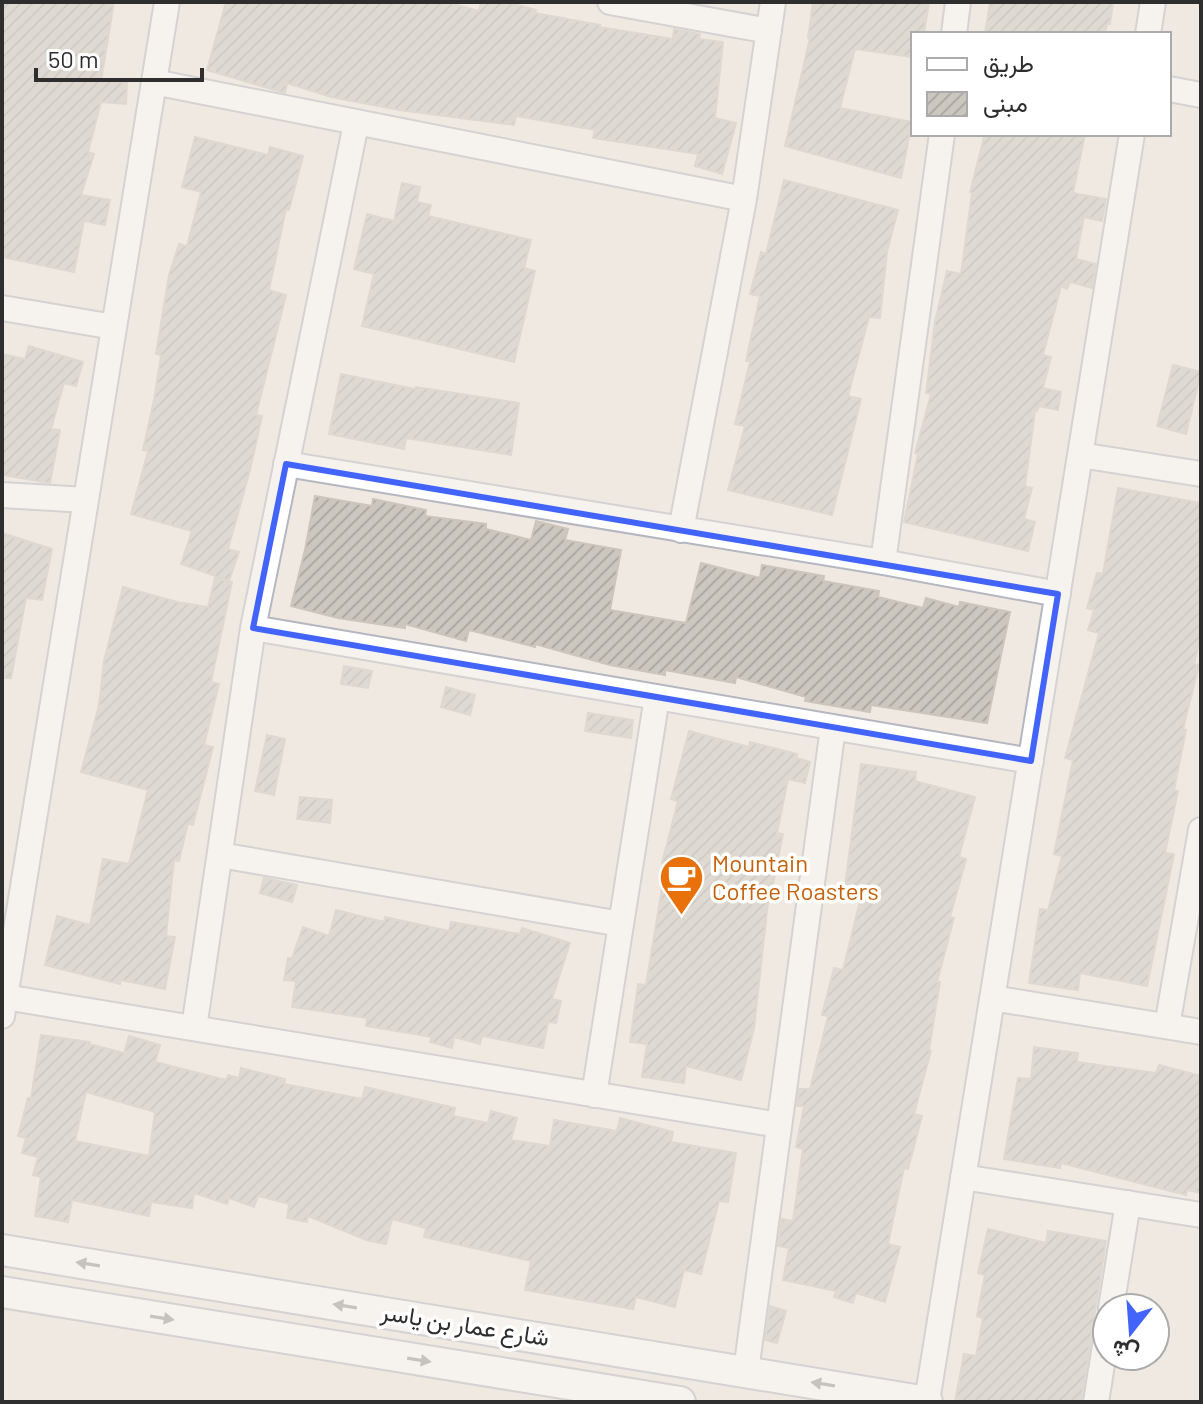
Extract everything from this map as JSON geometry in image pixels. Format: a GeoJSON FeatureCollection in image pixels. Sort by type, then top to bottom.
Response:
{"type":"FeatureCollection","features":[{"type":"Feature","properties":{"kind":"street"},"geometry":{"type":"LineString","coordinates":[[167,2],[4,1006],[194,1028],[779,1125]]}},
{"type":"Feature","properties":{"kind":"street"},"geometry":{"type":"LineString","coordinates":[[610,2],[769,31]]}},
{"type":"Feature","properties":{"kind":"street"},"geometry":{"type":"LineString","coordinates":[[681,530],[744,199],[773,2]]}},
{"type":"Feature","properties":{"kind":"street"},"geometry":{"type":"LineString","coordinates":[[954,32],[958,2]]}},
{"type":"Feature","properties":{"kind":"street"},"geometry":{"type":"LineString","coordinates":[[1148,32],[1153,2]]}},
{"type":"Feature","properties":{"kind":"street"},"geometry":{"type":"LineString","coordinates":[[154,82],[744,199]]}},
{"type":"Feature","properties":{"kind":"street"},"geometry":{"type":"LineString","coordinates":[[1171,89],[1201,95]]}},
{"type":"Feature","properties":{"kind":"street"},"geometry":{"type":"LineString","coordinates":[[194,1028],[253,628],[356,124]]}},
{"type":"Feature","properties":{"kind":"street"},"geometry":{"type":"LineString","coordinates":[[883,562],[942,136]]}},
{"type":"Feature","properties":{"kind":"street"},"geometry":{"type":"LineString","coordinates":[[916,1401],[963,1177],[1132,136]]}},
{"type":"Feature","properties":{"kind":"street"},"geometry":{"type":"LineString","coordinates":[[2,308],[114,327]]}},
{"type":"Feature","properties":{"kind":"street"},"geometry":{"type":"LineString","coordinates":[[1080,455],[1201,474]]}},
{"type":"Feature","properties":{"kind":"street"},"geometry":{"type":"LineString","coordinates":[[286,464],[883,562],[1058,594]]}},
{"type":"Feature","properties":{"kind":"street"},"geometry":{"type":"LineString","coordinates":[[2,495],[86,500]]}},
{"type":"Feature","properties":{"kind":"street"},"geometry":{"type":"LineString","coordinates":[[253,628],[1031,761]]}},
{"type":"Feature","properties":{"kind":"street"},"geometry":{"type":"LineString","coordinates":[[594,1095],[657,697]]}},
{"type":"Feature","properties":{"kind":"street"},"geometry":{"type":"LineString","coordinates":[[746,1371],[833,728]]}},
{"type":"Feature","properties":{"kind":"street"},"geometry":{"type":"LineString","coordinates":[[1167,1026],[1198,865],[1201,830]]}},
{"type":"Feature","properties":{"kind":"street"},"geometry":{"type":"LineString","coordinates":[[220,855],[621,924]]}},
{"type":"Feature","properties":{"kind":"street"},"geometry":{"type":"LineString","coordinates":[[992,998],[1201,1032]]}},
{"type":"Feature","properties":{"kind":"street"},"geometry":{"type":"LineString","coordinates":[[963,1177],[1201,1215]]}},
{"type":"Feature","properties":{"kind":"street"},"geometry":{"type":"LineString","coordinates":[[1114,1292],[1128,1203]]}},
{"type":"Feature","properties":{"kind":"street","name":"شارع عمار بن ياسر"},"geometry":{"type":"LineString","coordinates":[[2,1250],[916,1401]]}},
{"type":"Feature","properties":{"kind":"street","name":"شارع عمار بن ياسر"},"geometry":{"type":"LineString","coordinates":[[2,1292],[680,1402]]}},
{"type":"Feature","properties":{"kind":"street"},"geometry":{"type":"LineString","coordinates":[[1096,1402],[1101,1372]]}},
{"type":"Feature","properties":{"kind":"highlighted area"},"geometry":{"type":"Polygon","coordinates":[[[286,464],[1058,594],[1031,761],[253,628],[286,464]]]}},
{"type":"Feature","properties":{"kind":"building"},"geometry":{"type":"Polygon","coordinates":[[[2,2],[114,2],[101,81],[127,82],[126,104],[101,102],[88,152],[94,154],[81,195],[110,200],[105,225],[84,221],[74,272],[2,257],[2,2]]]}},
{"type":"Feature","properties":{"kind":"building"},"geometry":{"type":"Polygon","coordinates":[[[226,2],[447,2],[479,11],[481,2],[506,2],[536,10],[535,13],[599,27],[673,39],[674,29],[700,34],[699,39],[723,42],[715,118],[736,123],[722,174],[695,166],[698,154],[593,138],[595,130],[516,116],[514,125],[399,110],[331,97],[287,83],[285,93],[207,70],[226,2]]]}},
{"type":"Feature","properties":{"kind":"building"},"geometry":{"type":"Polygon","coordinates":[[[813,2],[929,2],[924,32],[911,32],[911,57],[855,49],[840,108],[911,122],[901,178],[785,146],[813,2]]]}},
{"type":"Feature","properties":{"kind":"building"},"geometry":{"type":"Polygon","coordinates":[[[990,2],[1113,2],[1110,24],[1107,24],[1105,32],[985,32],[990,2]]]}},
{"type":"Feature","properties":{"kind":"building"},"geometry":{"type":"Polygon","coordinates":[[[984,136],[1085,136],[1073,193],[1106,199],[1102,221],[1084,217],[1076,259],[1096,264],[1092,288],[1070,282],[1067,289],[1061,286],[1043,355],[1051,357],[1043,388],[1061,392],[1058,410],[1039,406],[1035,411],[1025,486],[1032,488],[1024,519],[1035,522],[1028,551],[904,522],[918,454],[915,453],[931,394],[926,393],[935,322],[947,271],[961,274],[970,192],[984,136]]]}},
{"type":"Feature","properties":{"kind":"building"},"geometry":{"type":"Polygon","coordinates":[[[195,137],[268,155],[270,147],[303,156],[289,210],[286,209],[269,290],[286,295],[256,415],[262,416],[250,470],[228,549],[239,552],[229,581],[181,564],[192,531],[131,514],[148,451],[143,450],[161,355],[156,354],[169,275],[179,244],[187,246],[201,192],[182,187],[195,137]]]}},
{"type":"Feature","properties":{"kind":"building"},"geometry":{"type":"Polygon","coordinates":[[[784,180],[898,210],[887,252],[880,318],[869,317],[848,396],[861,399],[832,515],[728,490],[745,426],[735,424],[750,361],[746,361],[760,296],[750,294],[761,252],[766,254],[784,180]]]}},
{"type":"Feature","properties":{"kind":"building"},"geometry":{"type":"Polygon","coordinates":[[[402,183],[420,187],[417,202],[431,205],[428,216],[531,240],[524,268],[535,271],[514,362],[362,326],[374,274],[354,269],[367,214],[394,221],[402,183]]]}},
{"type":"Feature","properties":{"kind":"building"},"geometry":{"type":"Polygon","coordinates":[[[29,346],[83,362],[76,386],[64,383],[51,429],[60,430],[50,483],[2,475],[2,354],[25,359],[29,346]]]}},
{"type":"Feature","properties":{"kind":"building"},"geometry":{"type":"Polygon","coordinates":[[[1173,365],[1201,372],[1186,434],[1157,426],[1173,365]]]}},
{"type":"Feature","properties":{"kind":"building"},"geometry":{"type":"Polygon","coordinates":[[[341,374],[415,389],[519,403],[511,455],[406,438],[404,449],[329,434],[341,374]]]}},
{"type":"Feature","properties":{"kind":"building"},"geometry":{"type":"Polygon","coordinates":[[[1118,488],[1201,503],[1201,637],[1194,664],[1199,665],[1183,729],[1186,730],[1174,790],[1178,791],[1165,853],[1174,854],[1147,986],[1080,973],[1078,990],[1029,983],[1040,909],[1048,910],[1062,856],[1054,854],[1073,760],[1065,758],[1099,633],[1088,630],[1094,610],[1087,608],[1097,573],[1103,574],[1118,488]]]}},
{"type":"Feature","properties":{"kind":"building"},"geometry":{"type":"Polygon","coordinates":[[[315,496],[372,506],[373,499],[426,510],[425,516],[486,524],[486,529],[531,540],[536,521],[568,529],[565,540],[621,550],[610,610],[686,623],[701,563],[760,578],[762,565],[824,576],[823,581],[879,591],[878,597],[923,608],[926,598],[959,607],[960,602],[1010,612],[987,723],[871,705],[870,712],[805,701],[806,697],[736,677],[735,683],[665,670],[665,675],[610,665],[469,630],[466,641],[405,624],[405,628],[338,618],[291,606],[315,496]]]}},
{"type":"Feature","properties":{"kind":"building"},"geometry":{"type":"Polygon","coordinates":[[[2,533],[52,549],[42,600],[26,598],[11,678],[2,678],[2,533]]]}},
{"type":"Feature","properties":{"kind":"building"},"geometry":{"type":"Polygon","coordinates":[[[215,578],[232,582],[211,682],[219,684],[204,745],[213,747],[193,825],[188,823],[179,861],[174,860],[166,936],[175,937],[165,989],[121,980],[120,984],[45,965],[57,916],[90,925],[103,859],[129,864],[148,790],[81,772],[99,705],[104,661],[123,587],[208,607],[215,578]]]}},
{"type":"Feature","properties":{"kind":"building"},"geometry":{"type":"Polygon","coordinates":[[[344,666],[372,671],[368,688],[341,684],[344,666]]]}},
{"type":"Feature","properties":{"kind":"building"},"geometry":{"type":"Polygon","coordinates":[[[446,687],[475,695],[470,715],[441,707],[446,687]]]}},
{"type":"Feature","properties":{"kind":"building"},"geometry":{"type":"Polygon","coordinates":[[[588,713],[633,720],[631,738],[585,731],[588,713]]]}},
{"type":"Feature","properties":{"kind":"building"},"geometry":{"type":"Polygon","coordinates":[[[689,731],[749,747],[750,742],[797,754],[796,758],[810,762],[805,783],[788,779],[777,833],[783,834],[773,885],[770,884],[754,1028],[741,1080],[686,1066],[684,1083],[642,1077],[647,1044],[630,1042],[638,984],[646,985],[666,864],[662,863],[678,801],[671,799],[689,731]]]}},
{"type":"Feature","properties":{"kind":"building"},"geometry":{"type":"Polygon","coordinates":[[[267,735],[285,739],[274,795],[255,791],[267,735]]]}},
{"type":"Feature","properties":{"kind":"building"},"geometry":{"type":"Polygon","coordinates":[[[861,764],[916,772],[915,781],[975,797],[959,857],[966,859],[950,917],[954,918],[937,982],[940,982],[931,1051],[914,1114],[922,1116],[908,1169],[904,1168],[888,1244],[900,1247],[885,1302],[856,1293],[853,1303],[834,1297],[836,1291],[783,1280],[789,1248],[778,1246],[782,1219],[793,1221],[803,1149],[796,1147],[804,1106],[797,1106],[799,1089],[810,1089],[828,1016],[822,1015],[834,968],[843,970],[863,889],[845,886],[861,764]]]}},
{"type":"Feature","properties":{"kind":"building"},"geometry":{"type":"Polygon","coordinates":[[[300,797],[332,800],[330,823],[297,819],[300,797]]]}},
{"type":"Feature","properties":{"kind":"building"},"geometry":{"type":"Polygon","coordinates":[[[264,878],[297,885],[292,902],[260,893],[264,878]]]}},
{"type":"Feature","properties":{"kind":"building"},"geometry":{"type":"Polygon","coordinates":[[[336,910],[384,922],[385,917],[449,931],[451,922],[520,934],[522,928],[570,943],[552,999],[561,1001],[556,1023],[548,1022],[543,1048],[482,1036],[480,1044],[454,1037],[452,1048],[430,1042],[432,1037],[366,1026],[367,1018],[292,1007],[296,981],[284,980],[288,958],[292,958],[303,927],[329,936],[336,910]]]}},
{"type":"Feature","properties":{"kind":"building"},"geometry":{"type":"Polygon","coordinates":[[[41,1035],[90,1042],[124,1053],[129,1036],[160,1045],[155,1062],[226,1080],[228,1075],[239,1078],[241,1068],[285,1079],[284,1084],[362,1099],[365,1087],[455,1108],[453,1116],[488,1123],[491,1111],[517,1118],[511,1140],[550,1146],[554,1120],[617,1131],[620,1118],[673,1132],[671,1142],[736,1153],[728,1202],[719,1201],[701,1274],[684,1270],[675,1307],[636,1297],[633,1309],[525,1290],[531,1261],[424,1237],[426,1228],[392,1219],[386,1244],[366,1240],[308,1216],[307,1222],[287,1218],[289,1204],[258,1196],[254,1207],[229,1198],[227,1204],[194,1193],[192,1208],[151,1202],[149,1216],[72,1200],[68,1222],[35,1216],[41,1177],[33,1175],[38,1157],[22,1153],[26,1138],[18,1136],[28,1098],[31,1098],[41,1035]],[[86,1092],[75,1141],[149,1156],[155,1112],[86,1092]]]}},
{"type":"Feature","properties":{"kind":"building"},"geometry":{"type":"Polygon","coordinates":[[[1034,1047],[1078,1053],[1077,1062],[1156,1073],[1159,1065],[1201,1076],[1201,1193],[1187,1190],[1186,1195],[1061,1163],[1060,1168],[1004,1159],[1018,1078],[1031,1079],[1034,1047]]]}},
{"type":"Feature","properties":{"kind":"building"},"geometry":{"type":"Polygon","coordinates":[[[988,1229],[1046,1243],[1048,1231],[1106,1241],[1098,1292],[1091,1292],[1091,1338],[1081,1402],[955,1402],[964,1354],[976,1356],[983,1318],[977,1316],[985,1275],[978,1273],[988,1229]]]}},
{"type":"Feature","properties":{"kind":"building"},"geometry":{"type":"Polygon","coordinates":[[[770,1306],[786,1311],[777,1343],[765,1340],[770,1306]]]}},
{"type":"Feature","properties":{"kind":"place","name":"Mountain Coffee Roasters"},"geometry":{"type":"Point","coordinates":[681,917]}}]}
